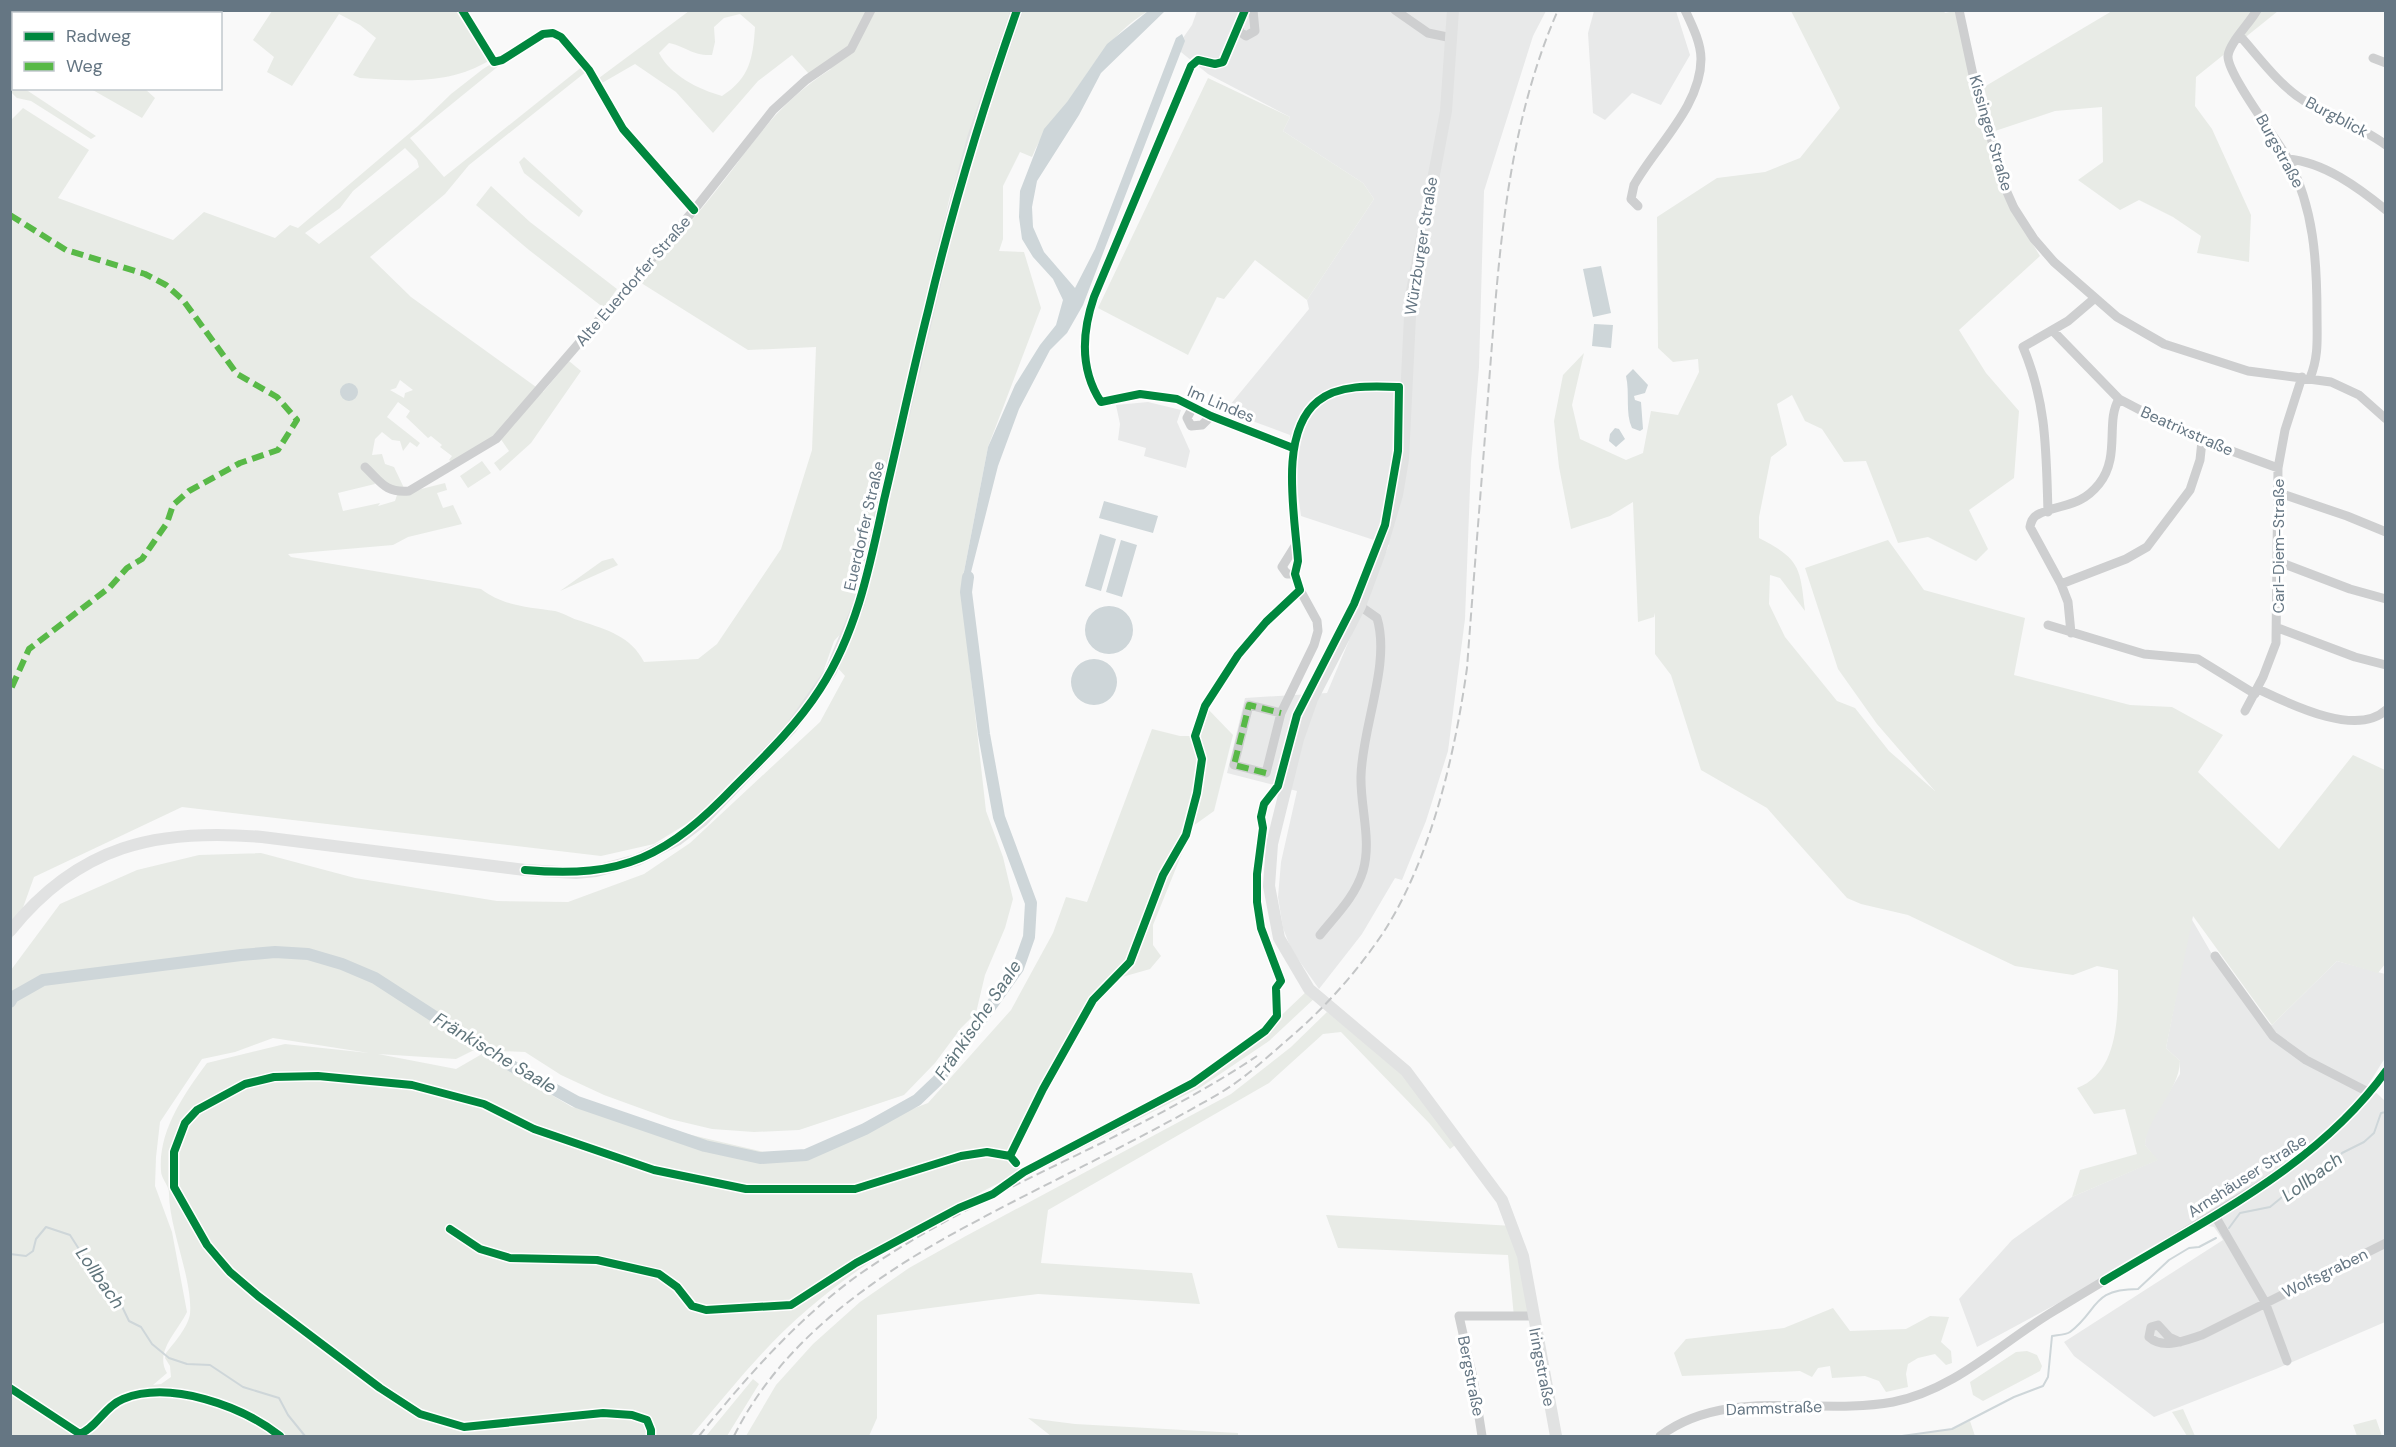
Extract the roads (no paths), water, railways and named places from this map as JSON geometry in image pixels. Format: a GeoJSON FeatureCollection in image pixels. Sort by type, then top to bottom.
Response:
{"type":"FeatureCollection","features":[{"type":"Feature","properties":{"kind":"main road","name":"Euerdorfer Straße"},"geometry":{"type":"LineString","coordinates":[[10,931],[45,893],[87,864],[129,846],[171,836],[205,833],[262,837],[525,870],[576,873],[596,871],[637,860],[677,840],[702,821],[791,728],[831,671],[859,604],[946,233],[973,138],[1017,10]]}},
{"type":"Feature","properties":{"kind":"main road","name":"Würzburger Straße"},"geometry":{"type":"LineString","coordinates":[[1354,620],[1380,552],[1397,495],[1404,459],[1412,285],[1446,111],[1453,10]]}},
{"type":"Feature","properties":{"kind":"main road","name":"Iringstraße"},"geometry":{"type":"LineString","coordinates":[[1354,620],[1312,699],[1292,762],[1269,868],[1273,921],[1288,956],[1310,989],[1406,1071],[1502,1200],[1523,1256],[1532,1316],[1556,1437]]}},
{"type":"Feature","properties":{"kind":"street"},"geometry":{"type":"LineString","coordinates":[[462,10],[494,62],[502,60],[543,34],[553,33],[561,38],[589,70],[623,129],[694,210]]}},
{"type":"Feature","properties":{"kind":"street","name":"Alte Euerdorfer Straße"},"geometry":{"type":"LineString","coordinates":[[365,467],[388,489],[394,492],[409,491],[496,439],[694,210],[772,110],[806,80],[851,49],[871,10]]}},
{"type":"Feature","properties":{"kind":"street"},"geometry":{"type":"LineString","coordinates":[[1245,10],[1238,25],[1240,32],[1246,36],[1255,31],[1253,10]]}},
{"type":"Feature","properties":{"kind":"street"},"geometry":{"type":"LineString","coordinates":[[1395,10],[1428,33],[1452,38]]}},
{"type":"Feature","properties":{"kind":"street"},"geometry":{"type":"LineString","coordinates":[[1638,206],[1631,199],[1634,185],[1682,114],[1690,98],[1700,66],[1701,52],[1685,10]]}},
{"type":"Feature","properties":{"kind":"street","name":"Kissinger Straße"},"geometry":{"type":"LineString","coordinates":[[1959,10],[1973,75],[2006,190],[2014,208],[2042,249],[2122,320],[2178,349],[2248,371],[2306,378],[2346,387],[2359,395],[2385,419]]}},
{"type":"Feature","properties":{"kind":"street","name":"Burgstraße"},"geometry":{"type":"LineString","coordinates":[[2257,10],[2228,53],[2229,65],[2288,159],[2305,198],[2316,253],[2319,346],[2306,378]]}},
{"type":"Feature","properties":{"kind":"street","name":"Burgblick"},"geometry":{"type":"LineString","coordinates":[[2240,36],[2271,71],[2302,99],[2357,125],[2385,145]]}},
{"type":"Feature","properties":{"kind":"street"},"geometry":{"type":"LineString","coordinates":[[2373,58],[2385,63]]}},
{"type":"Feature","properties":{"kind":"street"},"geometry":{"type":"LineString","coordinates":[[2288,159],[2305,162],[2345,181],[2385,210]]}},
{"type":"Feature","properties":{"kind":"street"},"geometry":{"type":"LineString","coordinates":[[2048,512],[2045,427],[2041,399],[2035,376],[2023,347],[2053,331],[2095,298]]}},
{"type":"Feature","properties":{"kind":"street","name":"Beatrixstraße"},"geometry":{"type":"LineString","coordinates":[[2053,331],[2119,399],[2154,419],[2202,441],[2278,468]]}},
{"type":"Feature","properties":{"kind":"street","name":"Carl-Diem-Straße"},"geometry":{"type":"LineString","coordinates":[[2245,711],[2271,659],[2278,628],[2278,468],[2285,430],[2306,378]]}},
{"type":"Feature","properties":{"kind":"street"},"geometry":{"type":"LineString","coordinates":[[1281,713],[1249,705],[1234,765],[1266,773],[1281,713],[1318,632],[1317,621],[1300,590],[1295,574],[1298,569],[1293,448],[1307,414],[1318,400],[1359,388],[1406,387]]}},
{"type":"Feature","properties":{"kind":"street","name":"Im Lindes"},"geometry":{"type":"LineString","coordinates":[[1101,402],[1124,395],[1156,394],[1177,399],[1211,416],[1293,448]]}},
{"type":"Feature","properties":{"kind":"street"},"geometry":{"type":"LineString","coordinates":[[2071,633],[2068,602],[2061,584],[2030,527],[2032,519],[2070,506],[2090,494],[2099,484],[2112,453],[2114,407],[2119,399]]}},
{"type":"Feature","properties":{"kind":"street","name":"Im Lindes"},"geometry":{"type":"LineString","coordinates":[[1193,408],[1187,418],[1191,426],[1202,425],[1211,416]]}},
{"type":"Feature","properties":{"kind":"street"},"geometry":{"type":"LineString","coordinates":[[2061,584],[2126,559],[2147,547],[2190,490],[2200,460],[2202,441]]}},
{"type":"Feature","properties":{"kind":"street"},"geometry":{"type":"LineString","coordinates":[[2279,493],[2347,516],[2385,532]]}},
{"type":"Feature","properties":{"kind":"street"},"geometry":{"type":"LineString","coordinates":[[1295,574],[1287,574],[1282,567],[1297,543]]}},
{"type":"Feature","properties":{"kind":"street"},"geometry":{"type":"LineString","coordinates":[[2279,562],[2350,589],[2385,599]]}},
{"type":"Feature","properties":{"kind":"street"},"geometry":{"type":"LineString","coordinates":[[1320,935],[1349,900],[1364,865],[1365,813],[1361,764],[1378,665],[1379,624],[1372,612],[1360,606]]}},
{"type":"Feature","properties":{"kind":"street"},"geometry":{"type":"LineString","coordinates":[[2048,625],[2144,654],[2198,659],[2256,691],[2336,718],[2364,721],[2380,716],[2385,710]]}},
{"type":"Feature","properties":{"kind":"street"},"geometry":{"type":"LineString","coordinates":[[2278,628],[2355,657],[2385,665]]}},
{"type":"Feature","properties":{"kind":"street"},"geometry":{"type":"LineString","coordinates":[[2215,956],[2273,1036],[2306,1060],[2370,1093]]}},
{"type":"Feature","properties":{"kind":"street","name":"Arnshäuser Straße"},"geometry":{"type":"LineString","coordinates":[[1894,1401],[1953,1379],[2052,1312],[2297,1162],[2336,1130],[2370,1093],[2385,1071]]}},
{"type":"Feature","properties":{"kind":"street","name":"Wolfsgraben"},"geometry":{"type":"LineString","coordinates":[[2214,1214],[2265,1302]]}},
{"type":"Feature","properties":{"kind":"street","name":"Wolfsgraben"},"geometry":{"type":"LineString","coordinates":[[2180,1342],[2235,1321],[2265,1302],[2385,1243]]}},
{"type":"Feature","properties":{"kind":"street"},"geometry":{"type":"LineString","coordinates":[[2265,1302],[2287,1361]]}},
{"type":"Feature","properties":{"kind":"street","name":"Bergstraße"},"geometry":{"type":"LineString","coordinates":[[1482,1437],[1473,1378],[1459,1316],[1532,1316]]}},
{"type":"Feature","properties":{"kind":"street","name":"Dammstraße"},"geometry":{"type":"LineString","coordinates":[[1660,1437],[1677,1424],[1702,1413],[1731,1408],[1857,1406],[1894,1401]]}},
{"type":"Feature","properties":{"kind":"waterway","name":"Fränkische Saale"},"geometry":{"type":"LineString","coordinates":[[10,1002],[13,997],[43,980],[241,955],[275,952],[308,954],[342,964],[375,978],[503,1061],[577,1102],[705,1146],[760,1158],[806,1155],[865,1129],[917,1100],[938,1080],[1018,968],[1029,937],[1031,903],[999,817],[984,734],[966,592],[968,577]]}},
{"type":"Feature","properties":{"kind":"waterway","name":"Lollbach"},"geometry":{"type":"LineString","coordinates":[[2229,1228],[2240,1213],[2270,1207],[2297,1185],[2307,1182],[2316,1171],[2335,1164],[2342,1153],[2364,1142],[2374,1133],[2381,1113],[2386,1112]]}},
{"type":"Feature","properties":{"kind":"waterway","name":"Lollbach"},"geometry":{"type":"LineString","coordinates":[[10,1254],[26,1256],[33,1251],[36,1239],[46,1227],[70,1235],[91,1268],[105,1277],[104,1285],[115,1292],[129,1321],[141,1327],[152,1344],[169,1358],[187,1364],[210,1365],[243,1387],[279,1398],[288,1415],[305,1436]]}},
{"type":"Feature","properties":{"kind":"waterway","name":"Lollbach"},"geometry":{"type":"LineString","coordinates":[[1902,1436],[1952,1429],[2014,1397],[2043,1386],[2048,1377],[2052,1336],[2070,1332],[2103,1297],[2123,1290],[2138,1289],[2169,1260],[2189,1248],[2199,1247],[2216,1238]]}},
{"type":"Feature","properties":{"kind":"railway"},"geometry":{"type":"LineString","coordinates":[[734,1436],[752,1404],[798,1347],[825,1321],[884,1276],[947,1237],[1186,1112],[1246,1075],[1313,1017],[1350,977],[1373,948],[1400,904],[1428,839],[1456,735],[1467,668],[1497,287],[1508,193],[1527,100],[1558,10]]}},
{"type":"Feature","properties":{"kind":"railway"},"geometry":{"type":"LineString","coordinates":[[699,1436],[778,1345],[822,1303],[870,1267],[965,1211],[1162,1112],[1257,1056]]}}]}
